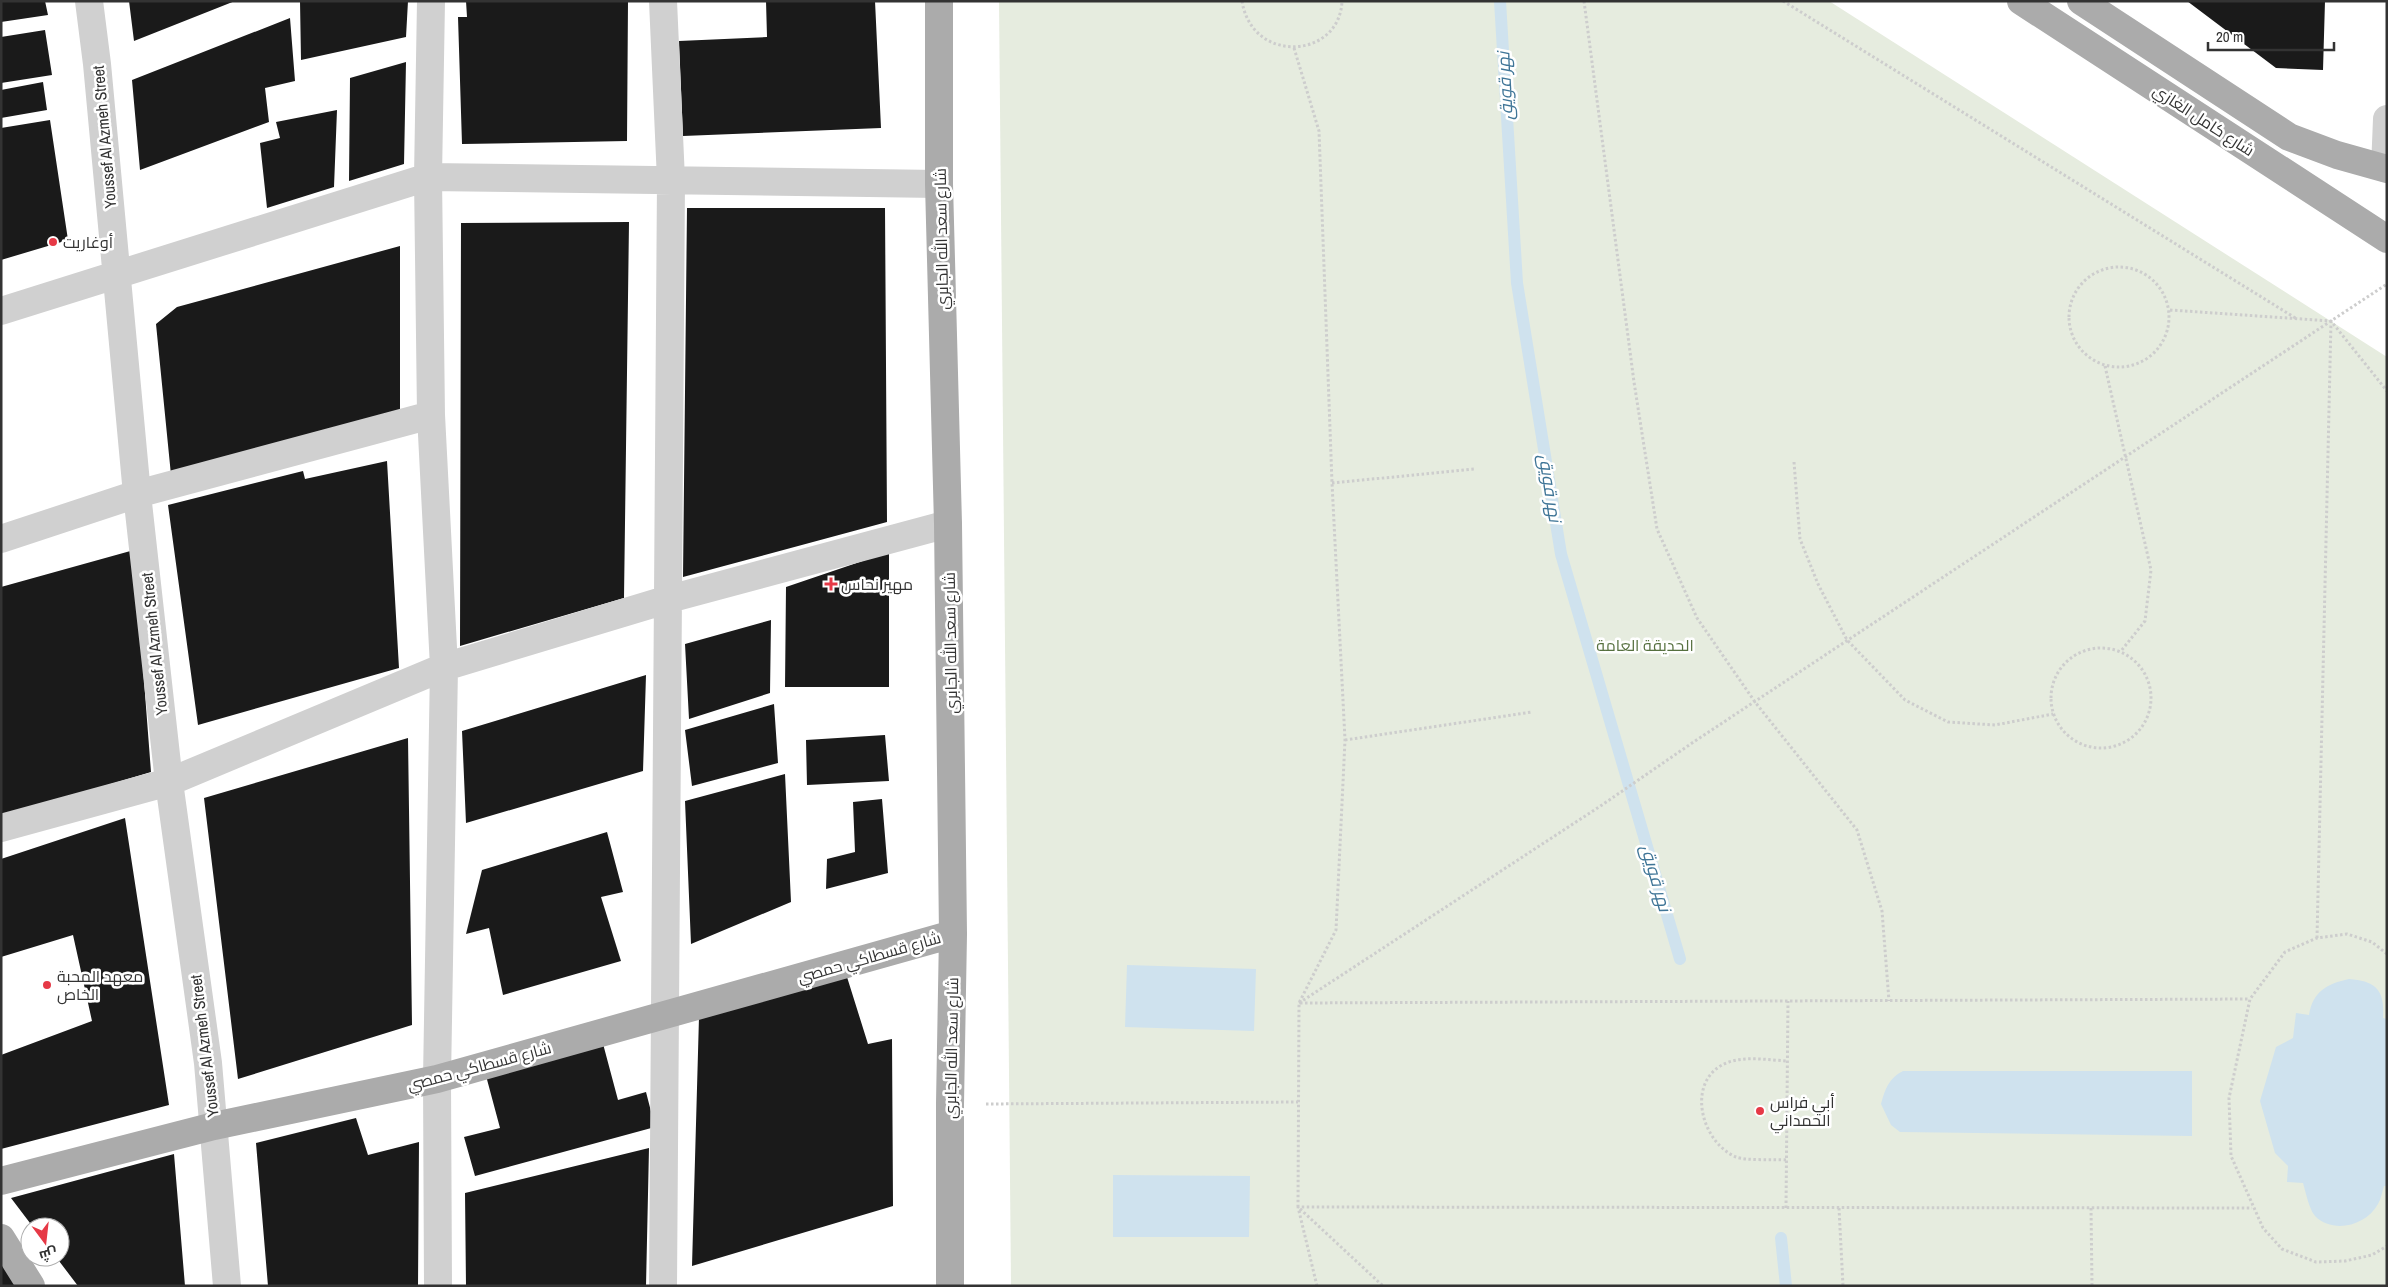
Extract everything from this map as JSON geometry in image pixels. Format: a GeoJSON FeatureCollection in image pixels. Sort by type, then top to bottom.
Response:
{"type":"FeatureCollection","features":[{"type":"Feature","properties":{"kind":"main road","name":"شارع سعد الله الجابري"},"geometry":{"type":"LineString","coordinates":[[939,1],[939,184],[948,524],[953,934],[950,1104],[950,1286]]}},
{"type":"Feature","properties":{"kind":"main road","name":"شارع كامل الغازي"},"geometry":{"type":"LineString","coordinates":[[2021,1],[2387,239]]}},
{"type":"Feature","properties":{"kind":"main road","name":"شارع كامل الغازي"},"geometry":{"type":"LineString","coordinates":[[2081,1],[2289,137],[2336,155],[2386,169]]}},
{"type":"Feature","properties":{"kind":"main road","name":"شارع قسطاكي حمصي"},"geometry":{"type":"LineString","coordinates":[[1,1181],[214,1126],[437,1079],[953,934]]}},
{"type":"Feature","properties":{"kind":"main road"},"geometry":{"type":"LineString","coordinates":[[1,1238],[31,1286]]}},
{"type":"Feature","properties":{"kind":"street","name":"Youssef Al Azmeh Street"},"geometry":{"type":"LineString","coordinates":[[89,1],[97,64],[137,494],[169,782],[208,1063],[227,1286]]}},
{"type":"Feature","properties":{"kind":"street"},"geometry":{"type":"LineString","coordinates":[[431,1],[428,177],[431,415],[444,667],[437,1079],[438,1286]]}},
{"type":"Feature","properties":{"kind":"street"},"geometry":{"type":"LineString","coordinates":[[663,1],[671,180],[663,1286]]}},
{"type":"Feature","properties":{"kind":"street"},"geometry":{"type":"LineString","coordinates":[[2386,169],[2387,119]]}},
{"type":"Feature","properties":{"kind":"street"},"geometry":{"type":"LineString","coordinates":[[1,312],[116,274],[428,177],[939,184]]}},
{"type":"Feature","properties":{"kind":"street"},"geometry":{"type":"LineString","coordinates":[[1,539],[137,494],[431,415]]}},
{"type":"Feature","properties":{"kind":"street"},"geometry":{"type":"LineString","coordinates":[[1,828],[169,782],[444,667],[669,599],[948,524]]}},
{"type":"Feature","properties":{"kind":"path"},"geometry":{"type":"LineString","coordinates":[[1242,1],[1244,14],[1252,28],[1264,39],[1278,46],[1294,48],[1310,44],[1324,36],[1335,23],[1342,1]]}},
{"type":"Feature","properties":{"kind":"path"},"geometry":{"type":"LineString","coordinates":[[1584,1],[1633,372],[1657,528],[1697,618],[1755,702],[1857,830],[1882,912],[1889,1001]]}},
{"type":"Feature","properties":{"kind":"path"},"geometry":{"type":"LineString","coordinates":[[1783,1],[2297,319]]}},
{"type":"Feature","properties":{"kind":"path"},"geometry":{"type":"LineString","coordinates":[[1294,48],[1319,131],[1332,483],[1345,740],[1336,930],[1299,1002],[1298,1207],[1317,1286]]}},
{"type":"Feature","properties":{"kind":"path"},"geometry":{"type":"LineString","coordinates":[[2123,267],[2139,271],[2153,280],[2164,294],[2170,310],[2169,327],[2163,343],[2152,356],[2137,364],[2122,367],[2105,366],[2091,359],[2079,348],[2072,334],[2068,318],[2071,302],[2078,288],[2090,276],[2106,269],[2123,267]]}},
{"type":"Feature","properties":{"kind":"path"},"geometry":{"type":"LineString","coordinates":[[1299,1002],[1602,805],[1847,640],[2387,284]]}},
{"type":"Feature","properties":{"kind":"path"},"geometry":{"type":"LineString","coordinates":[[2170,310],[2331,321],[2387,391]]}},
{"type":"Feature","properties":{"kind":"path"},"geometry":{"type":"LineString","coordinates":[[2317,938],[2331,321]]}},
{"type":"Feature","properties":{"kind":"path"},"geometry":{"type":"LineString","coordinates":[[2105,366],[2151,570],[2144,621],[2121,652]]}},
{"type":"Feature","properties":{"kind":"path"},"geometry":{"type":"LineString","coordinates":[[1794,462],[1800,539],[1818,584],[1847,640],[1905,700],[1948,722],[1995,725],[2053,714]]}},
{"type":"Feature","properties":{"kind":"path"},"geometry":{"type":"LineString","coordinates":[[1332,483],[1475,469]]}},
{"type":"Feature","properties":{"kind":"path"},"geometry":{"type":"LineString","coordinates":[[2104,647],[2121,652],[2135,661],[2145,675],[2151,690],[2150,708],[2144,723],[2133,736],[2119,744],[2103,748],[2087,746],[2072,739],[2061,728],[2053,714],[2050,698],[2052,682],[2060,668],[2071,657],[2087,649],[2104,647]]}},
{"type":"Feature","properties":{"kind":"path"},"geometry":{"type":"LineString","coordinates":[[1345,740],[1532,712]]}},
{"type":"Feature","properties":{"kind":"path"},"geometry":{"type":"LineString","coordinates":[[2387,954],[2372,942],[2347,934],[2317,938],[2285,952],[2250,999],[2229,1098],[2230,1156],[2252,1208],[2263,1228],[2282,1249],[2316,1262],[2345,1261],[2372,1255],[2387,1246]]}},
{"type":"Feature","properties":{"kind":"path"},"geometry":{"type":"LineString","coordinates":[[1299,1002],[2250,999]]}},
{"type":"Feature","properties":{"kind":"path"},"geometry":{"type":"LineString","coordinates":[[1786,1208],[1788,1001]]}},
{"type":"Feature","properties":{"kind":"path"},"geometry":{"type":"LineString","coordinates":[[1786,1160],[1737,1157],[1722,1147],[1708,1129],[1701,1110],[1701,1091],[1714,1072],[1728,1062],[1746,1059],[1787,1061]]}},
{"type":"Feature","properties":{"kind":"path"},"geometry":{"type":"LineString","coordinates":[[950,1104],[1298,1102]]}},
{"type":"Feature","properties":{"kind":"path"},"geometry":{"type":"LineString","coordinates":[[1298,1207],[2252,1208]]}},
{"type":"Feature","properties":{"kind":"path"},"geometry":{"type":"LineString","coordinates":[[1298,1207],[1383,1286]]}},
{"type":"Feature","properties":{"kind":"path"},"geometry":{"type":"LineString","coordinates":[[1839,1208],[1843,1286]]}},
{"type":"Feature","properties":{"kind":"path"},"geometry":{"type":"LineString","coordinates":[[2091,1208],[2092,1286]]}},
{"type":"Feature","properties":{"kind":"green space","name":"الحديقة العامة"},"geometry":{"type":"Polygon","coordinates":[[[999,1],[1829,1],[2387,357],[2387,1286],[1011,1286],[999,1]]]}},
{"type":"Feature","properties":{"kind":"water"},"geometry":{"type":"Polygon","coordinates":[[[1127,965],[1256,969],[1254,1031],[1125,1027],[1127,965]]]}},
{"type":"Feature","properties":{"kind":"water"},"geometry":{"type":"Polygon","coordinates":[[[2349,979],[2366,982],[2377,989],[2382,1000],[2383,1018],[2387,1019],[2387,1186],[2384,1186],[2381,1198],[2373,1212],[2366,1218],[2349,1225],[2340,1226],[2322,1222],[2315,1216],[2309,1205],[2303,1183],[2287,1182],[2288,1166],[2275,1153],[2260,1101],[2276,1047],[2293,1038],[2296,1013],[2309,1015],[2314,1000],[2322,990],[2334,983],[2349,979]]]}},
{"type":"Feature","properties":{"kind":"water"},"geometry":{"type":"Polygon","coordinates":[[[1903,1071],[2192,1071],[2192,1136],[1900,1132],[1891,1125],[1881,1104],[1888,1084],[1903,1071]]]}},
{"type":"Feature","properties":{"kind":"water"},"geometry":{"type":"Polygon","coordinates":[[[1113,1175],[1250,1176],[1249,1237],[1113,1237],[1113,1175]]]}},
{"type":"Feature","properties":{"kind":"building"},"geometry":{"type":"Polygon","coordinates":[[[1,1],[45,1],[48,15],[1,22],[1,1]]]}},
{"type":"Feature","properties":{"kind":"building"},"geometry":{"type":"Polygon","coordinates":[[[129,1],[235,1],[134,41],[129,1]]]}},
{"type":"Feature","properties":{"kind":"building"},"geometry":{"type":"Polygon","coordinates":[[[300,1],[408,1],[406,37],[301,60],[300,1]]]}},
{"type":"Feature","properties":{"kind":"building"},"geometry":{"type":"Polygon","coordinates":[[[466,1],[628,1],[627,141],[462,144],[458,17],[467,17],[466,1]]]}},
{"type":"Feature","properties":{"kind":"building"},"geometry":{"type":"Polygon","coordinates":[[[766,1],[875,1],[881,128],[683,136],[679,41],[767,37],[766,1]]]}},
{"type":"Feature","properties":{"kind":"building"},"geometry":{"type":"Polygon","coordinates":[[[2187,1],[2325,1],[2323,70],[2276,68],[2187,1]]]}},
{"type":"Feature","properties":{"kind":"building"},"geometry":{"type":"Polygon","coordinates":[[[290,18],[295,81],[265,88],[269,122],[140,170],[132,80],[290,18]]]}},
{"type":"Feature","properties":{"kind":"building"},"geometry":{"type":"Polygon","coordinates":[[[45,30],[52,75],[1,83],[1,37],[45,30]]]}},
{"type":"Feature","properties":{"kind":"building"},"geometry":{"type":"Polygon","coordinates":[[[406,62],[404,164],[349,181],[350,78],[406,62]]]}},
{"type":"Feature","properties":{"kind":"building"},"geometry":{"type":"Polygon","coordinates":[[[43,82],[47,110],[1,118],[1,90],[43,82]]]}},
{"type":"Feature","properties":{"kind":"building"},"geometry":{"type":"Polygon","coordinates":[[[337,110],[334,187],[267,208],[260,143],[280,138],[276,122],[337,110]]]}},
{"type":"Feature","properties":{"kind":"building"},"geometry":{"type":"Polygon","coordinates":[[[50,120],[68,240],[1,260],[1,128],[50,120]]]}},
{"type":"Feature","properties":{"kind":"building"},"geometry":{"type":"Polygon","coordinates":[[[687,208],[885,208],[887,522],[683,577],[687,208]]]}},
{"type":"Feature","properties":{"kind":"building"},"geometry":{"type":"Polygon","coordinates":[[[629,222],[624,598],[460,646],[461,223],[629,222]]]}},
{"type":"Feature","properties":{"kind":"building"},"geometry":{"type":"Polygon","coordinates":[[[400,246],[400,412],[171,475],[156,324],[177,307],[400,246]]]}},
{"type":"Feature","properties":{"kind":"building"},"geometry":{"type":"Polygon","coordinates":[[[387,461],[399,668],[198,725],[168,505],[303,471],[305,479],[387,461]]]}},
{"type":"Feature","properties":{"kind":"building"},"geometry":{"type":"Polygon","coordinates":[[[134,550],[151,772],[1,817],[1,587],[134,550]]]}},
{"type":"Feature","properties":{"kind":"building"},"geometry":{"type":"Polygon","coordinates":[[[889,552],[889,687],[785,687],[786,587],[889,552]]]}},
{"type":"Feature","properties":{"kind":"building"},"geometry":{"type":"Polygon","coordinates":[[[771,620],[770,693],[689,719],[685,644],[771,620]]]}},
{"type":"Feature","properties":{"kind":"building"},"geometry":{"type":"Polygon","coordinates":[[[646,675],[643,771],[466,823],[462,731],[646,675]]]}},
{"type":"Feature","properties":{"kind":"building"},"geometry":{"type":"Polygon","coordinates":[[[774,704],[778,763],[692,786],[685,730],[774,704]]]}},
{"type":"Feature","properties":{"kind":"building"},"geometry":{"type":"Polygon","coordinates":[[[885,735],[889,781],[807,785],[806,740],[885,735]]]}},
{"type":"Feature","properties":{"kind":"building"},"geometry":{"type":"Polygon","coordinates":[[[408,738],[412,1025],[238,1079],[204,798],[408,738]]]}},
{"type":"Feature","properties":{"kind":"building"},"geometry":{"type":"Polygon","coordinates":[[[785,774],[791,902],[691,944],[685,801],[785,774]]]}},
{"type":"Feature","properties":{"kind":"building"},"geometry":{"type":"Polygon","coordinates":[[[882,799],[888,873],[826,889],[827,859],[855,852],[853,802],[882,799]]]}},
{"type":"Feature","properties":{"kind":"building"},"geometry":{"type":"Polygon","coordinates":[[[125,818],[169,1105],[1,1149],[1,1055],[92,1021],[73,935],[1,957],[1,859],[125,818]]]}},
{"type":"Feature","properties":{"kind":"building"},"geometry":{"type":"Polygon","coordinates":[[[607,832],[623,892],[601,897],[621,961],[503,995],[489,928],[466,934],[482,870],[607,832]]]}},
{"type":"Feature","properties":{"kind":"building"},"geometry":{"type":"Polygon","coordinates":[[[847,977],[868,1044],[892,1039],[893,1206],[692,1266],[699,1017],[847,977]]]}},
{"type":"Feature","properties":{"kind":"building"},"geometry":{"type":"Polygon","coordinates":[[[602,1040],[618,1100],[646,1092],[655,1127],[475,1176],[464,1137],[500,1128],[485,1072],[602,1040]]]}},
{"type":"Feature","properties":{"kind":"building"},"geometry":{"type":"Polygon","coordinates":[[[356,1118],[368,1155],[419,1142],[418,1286],[268,1286],[256,1143],[356,1118]]]}},
{"type":"Feature","properties":{"kind":"building"},"geometry":{"type":"Polygon","coordinates":[[[649,1148],[646,1286],[466,1286],[465,1193],[649,1148]]]}},
{"type":"Feature","properties":{"kind":"building"},"geometry":{"type":"Polygon","coordinates":[[[174,1154],[185,1286],[78,1286],[64,1267],[70,1267],[70,1217],[25,1217],[11,1198],[174,1154]]]}},
{"type":"Feature","properties":{"kind":"building"},"geometry":{"type":"Polygon","coordinates":[[[1,1259],[18,1286],[1,1286],[1,1259]]]}},
{"type":"Feature","properties":{"kind":"waterway","name":"نهر قويق"},"geometry":{"type":"LineString","coordinates":[[1500,1],[1517,283],[1561,554],[1680,959]]}},
{"type":"Feature","properties":{"kind":"waterway","name":"نهر قويق"},"geometry":{"type":"LineString","coordinates":[[1781,1238],[1786,1286]]}},
{"type":"Feature","properties":{"kind":"place","name":"أوغاريت"},"geometry":{"type":"Point","coordinates":[53,242]}},
{"type":"Feature","properties":{"kind":"place","name":"مهير نحاس"},"geometry":{"type":"Point","coordinates":[831,584]}},
{"type":"Feature","properties":{"kind":"place","name":"معهد المحبة الخاص"},"geometry":{"type":"Point","coordinates":[47,985]}},
{"type":"Feature","properties":{"kind":"place","name":"أبي فراس الحمداني"},"geometry":{"type":"Point","coordinates":[1760,1111]}}]}
